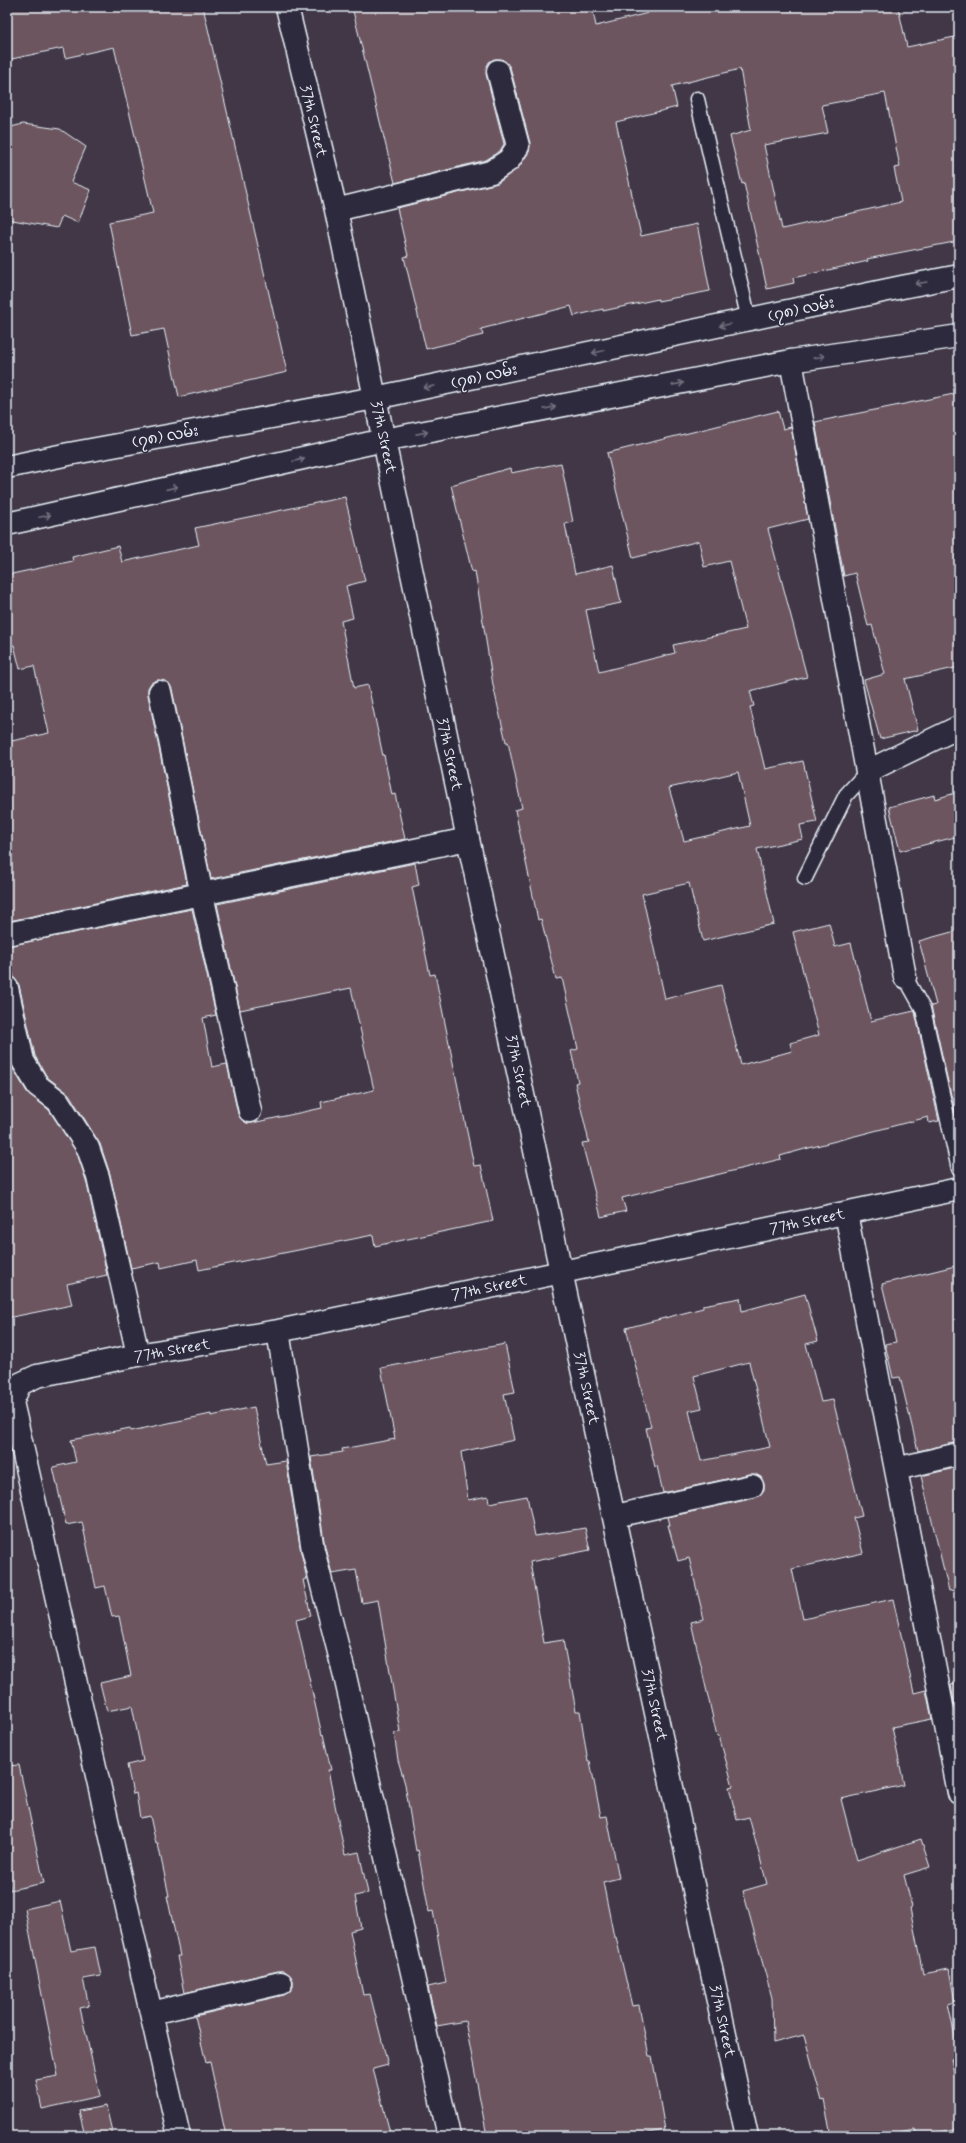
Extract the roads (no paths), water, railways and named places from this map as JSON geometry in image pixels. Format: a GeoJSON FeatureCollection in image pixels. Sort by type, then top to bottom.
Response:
{"type":"FeatureCollection","features":[{"type":"Feature","properties":{"kind":"street","name":"37th Street"},"geometry":{"type":"LineString","coordinates":[[287,7],[336,210],[468,839],[615,1516],[747,2136]]}},
{"type":"Feature","properties":{"kind":"street"},"geometry":{"type":"LineString","coordinates":[[336,210],[491,172],[509,160],[518,146],[498,71]]}},
{"type":"Feature","properties":{"kind":"street","name":"(၇၈) လမ်း"},"geometry":{"type":"LineString","coordinates":[[7,467],[69,454],[376,398],[959,276]]}},
{"type":"Feature","properties":{"kind":"street"},"geometry":{"type":"LineString","coordinates":[[7,524],[384,440],[791,361],[959,336]]}},
{"type":"Feature","properties":{"kind":"street"},"geometry":{"type":"LineString","coordinates":[[791,361],[905,977]]}},
{"type":"Feature","properties":{"kind":"street"},"geometry":{"type":"LineString","coordinates":[[160,692],[202,895],[250,1111]]}},
{"type":"Feature","properties":{"kind":"street"},"geometry":{"type":"LineString","coordinates":[[868,771],[959,728]]}},
{"type":"Feature","properties":{"kind":"street"},"geometry":{"type":"LineString","coordinates":[[7,934],[468,839]]}},
{"type":"Feature","properties":{"kind":"street"},"geometry":{"type":"LineString","coordinates":[[7,988],[23,1061],[38,1086],[58,1101],[88,1148],[98,1177],[138,1356]]}},
{"type":"Feature","properties":{"kind":"street","name":"77th Street"},"geometry":{"type":"LineString","coordinates":[[151,2013],[12,1402],[20,1384],[37,1376],[278,1331],[959,1189]]}},
{"type":"Feature","properties":{"kind":"street"},"geometry":{"type":"LineString","coordinates":[[846,1213],[959,1793]]}},
{"type":"Feature","properties":{"kind":"street"},"geometry":{"type":"LineString","coordinates":[[278,1331],[313,1550],[346,1684],[449,2136]]}},
{"type":"Feature","properties":{"kind":"street"},"geometry":{"type":"LineString","coordinates":[[896,1468],[959,1454]]}},
{"type":"Feature","properties":{"kind":"street"},"geometry":{"type":"LineString","coordinates":[[615,1516],[752,1486]]}},
{"type":"Feature","properties":{"kind":"street"},"geometry":{"type":"LineString","coordinates":[[179,2136],[151,2013],[281,1983]]}},
{"type":"Feature","properties":{"kind":"lane"},"geometry":{"type":"LineString","coordinates":[[697,99],[749,320]]}},
{"type":"Feature","properties":{"kind":"lane"},"geometry":{"type":"LineString","coordinates":[[805,878],[846,795],[868,771]]}},
{"type":"Feature","properties":{"kind":"lane"},"geometry":{"type":"LineString","coordinates":[[905,977],[923,1009],[959,1169]]}}]}
